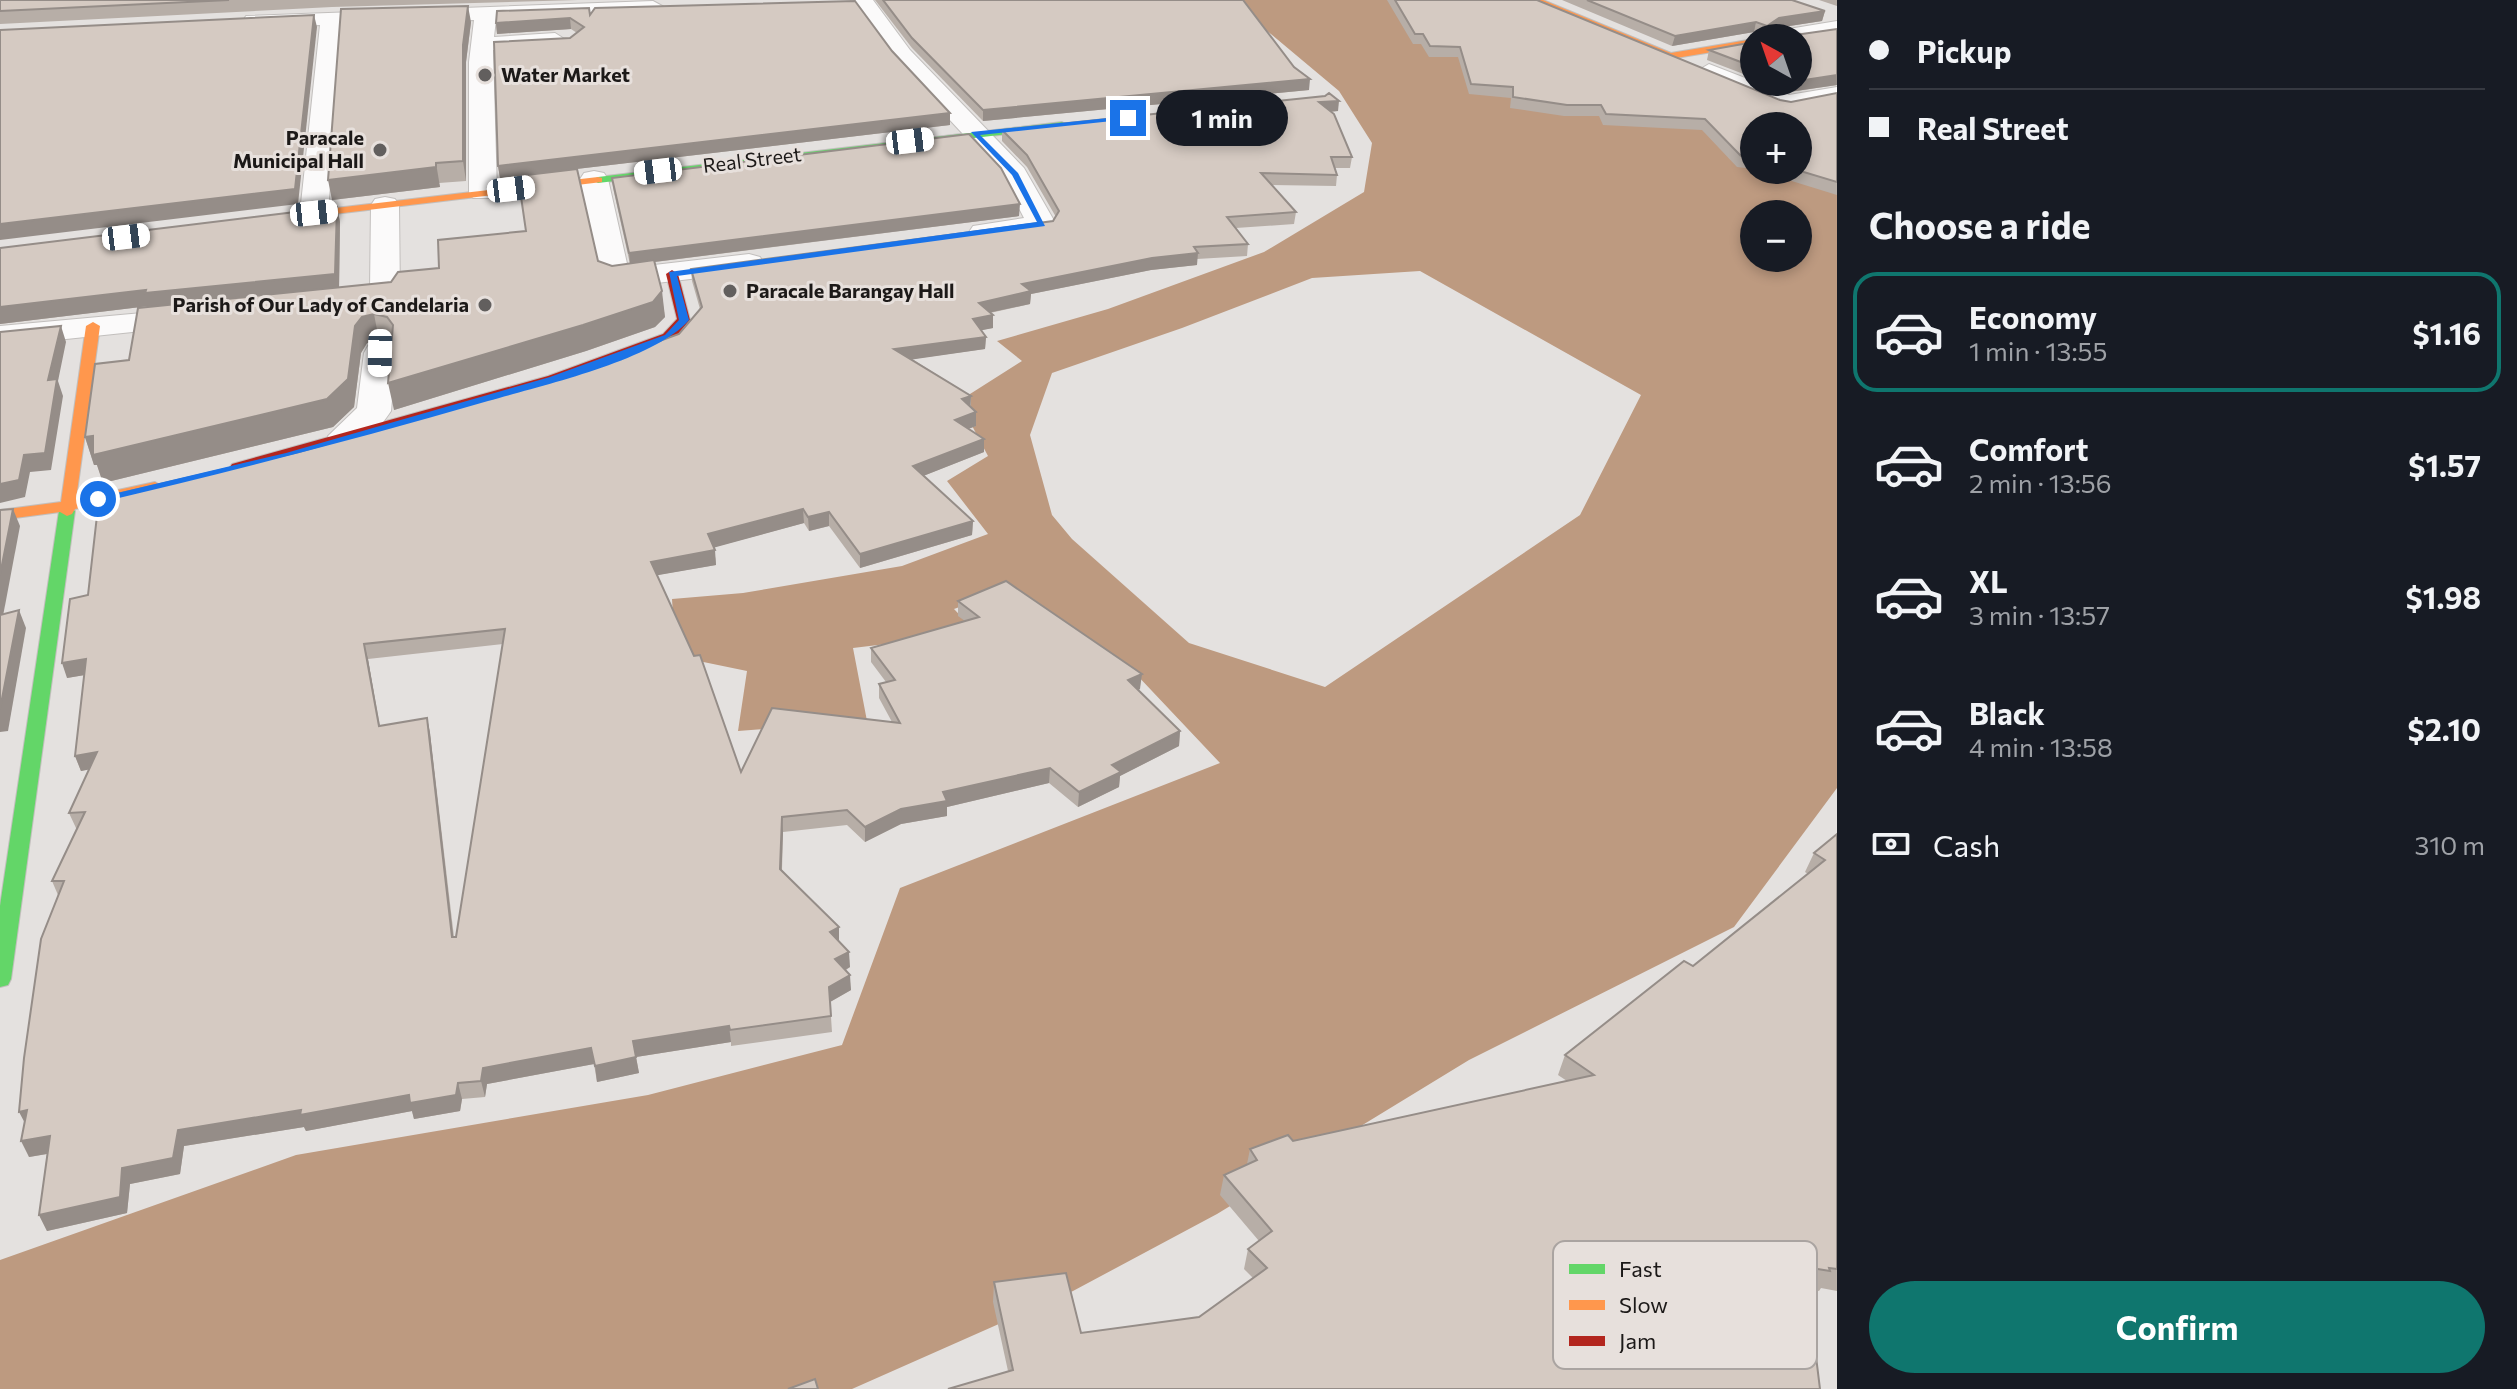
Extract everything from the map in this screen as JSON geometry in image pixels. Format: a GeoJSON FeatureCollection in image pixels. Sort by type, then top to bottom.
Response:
{"type":"FeatureCollection","features":[{"type":"Feature","properties":{"kind":"street"},"geometry":{"type":"LineString","coordinates":[[1536,0],[1787,103],[1837,94]]}},
{"type":"Feature","properties":{"kind":"street"},"geometry":{"type":"LineString","coordinates":[[857,1],[974,133],[1015,174],[1042,224],[955,235]]}},
{"type":"Feature","properties":{"kind":"street"},"geometry":{"type":"LineString","coordinates":[[483,192],[482,44],[485,6]]}},
{"type":"Feature","properties":{"kind":"street"},"geometry":{"type":"LineString","coordinates":[[237,22],[485,6],[674,6]]}},
{"type":"Feature","properties":{"kind":"street"},"geometry":{"type":"LineString","coordinates":[[1813,8],[1837,16]]}},
{"type":"Feature","properties":{"kind":"street"},"geometry":{"type":"LineString","coordinates":[[314,213],[332,17]]}},
{"type":"Feature","properties":{"kind":"street"},"geometry":{"type":"LineString","coordinates":[[844,25],[876,23]]}},
{"type":"Feature","properties":{"kind":"street"},"geometry":{"type":"LineString","coordinates":[[1812,32],[1837,28]]}},
{"type":"Feature","properties":{"kind":"street"},"geometry":{"type":"LineString","coordinates":[[482,44],[576,39]]}},
{"type":"Feature","properties":{"kind":"street"},"geometry":{"type":"LineString","coordinates":[[1670,56],[1740,44]]}},
{"type":"Feature","properties":{"kind":"street","name":"Real Street"},"geometry":{"type":"LineString","coordinates":[[251,221],[974,133],[1082,123]]}},
{"type":"Feature","properties":{"kind":"street"},"geometry":{"type":"LineString","coordinates":[[594,179],[615,279],[777,259]]}},
{"type":"Feature","properties":{"kind":"street"},"geometry":{"type":"LineString","coordinates":[[346,436],[374,411],[383,326],[385,205]]}},
{"type":"Feature","properties":{"kind":"street"},"geometry":{"type":"LineString","coordinates":[[218,472],[289,455],[346,436],[553,379],[668,337],[684,320],[672,274]]}},
{"type":"Feature","properties":{"kind":"street"},"geometry":{"type":"LineString","coordinates":[[309,306],[383,326]]}},
{"type":"Feature","properties":{"kind":"street"},"geometry":{"type":"LineString","coordinates":[[0,336],[232,313]]}},
{"type":"Feature","properties":{"kind":"street"},"geometry":{"type":"LineString","coordinates":[[0,979],[93,326]]}},
{"type":"Feature","properties":{"kind":"street"},"geometry":{"type":"LineString","coordinates":[[0,515],[67,506],[174,482]]}},
{"type":"Feature","properties":{"kind":"shaded area"},"geometry":{"type":"Polygon","coordinates":[[[1169,0],[1450,0],[1740,133],[1740,184],[1812,184],[1812,174],[1837,180],[1837,788],[1734,927],[1469,1060],[1217,1214],[1073,1291],[852,1389],[0,1389],[0,1260],[296,1155],[648,1095],[842,1045],[900,888],[1220,763],[1135,673],[1006,590],[954,609],[977,633],[853,648],[867,721],[738,731],[747,671],[684,658],[674,630],[672,599],[743,593],[902,566],[988,534],[947,481],[988,456],[959,401],[1022,361],[997,341],[1108,309],[1264,252],[1364,192],[1372,143],[1339,91],[1260,25],[1169,0]],[[1420,271],[1312,278],[1052,373],[1030,435],[1052,515],[1072,539],[1189,643],[1325,687],[1580,515],[1641,395],[1420,271]]]}},
{"type":"Feature","properties":{"kind":"building"},"geometry":{"type":"Polygon","coordinates":[[[0,0],[229,0],[0,11],[0,0]]]}},
{"type":"Feature","properties":{"kind":"building"},"geometry":{"type":"Polygon","coordinates":[[[883,0],[1243,0],[1294,67],[1310,79],[983,110],[912,38],[883,0]]]}},
{"type":"Feature","properties":{"kind":"building"},"geometry":{"type":"Polygon","coordinates":[[[1395,0],[1537,0],[1740,84],[1740,96],[1770,96],[1791,102],[1837,93],[1837,182],[1812,174],[1812,112],[1740,112],[1740,155],[1705,119],[1606,114],[1601,105],[1567,105],[1513,97],[1513,87],[1471,84],[1460,47],[1430,46],[1423,34],[1415,34],[1395,0]]]}},
{"type":"Feature","properties":{"kind":"building"},"geometry":{"type":"Polygon","coordinates":[[[1587,0],[1792,0],[1825,11],[1779,18],[1770,24],[1740,24],[1675,36],[1587,0]]]}},
{"type":"Feature","properties":{"kind":"building"},"geometry":{"type":"Polygon","coordinates":[[[855,1],[892,51],[950,113],[498,166],[494,42],[570,38],[584,27],[570,18],[496,23],[497,11],[589,8],[590,15],[595,8],[855,1]]]}},
{"type":"Feature","properties":{"kind":"building"},"geometry":{"type":"Polygon","coordinates":[[[468,6],[463,45],[463,161],[328,180],[341,9],[468,6]]]}},
{"type":"Feature","properties":{"kind":"building"},"geometry":{"type":"Polygon","coordinates":[[[314,15],[295,189],[0,224],[0,30],[314,15]]]}},
{"type":"Feature","properties":{"kind":"building"},"geometry":{"type":"Polygon","coordinates":[[[1837,29],[1837,75],[1812,79],[1812,33],[1837,29]]]}},
{"type":"Feature","properties":{"kind":"building"},"geometry":{"type":"Polygon","coordinates":[[[1740,44],[1740,62],[1709,50],[1740,44]]]}},
{"type":"Feature","properties":{"kind":"building"},"geometry":{"type":"Polygon","coordinates":[[[1329,93],[1339,101],[1319,102],[1334,114],[1352,157],[1331,157],[1337,175],[1261,173],[1296,212],[1227,217],[1248,244],[1194,247],[1198,253],[1152,258],[1022,284],[1031,291],[979,303],[993,315],[973,319],[986,337],[894,349],[971,396],[962,399],[976,412],[955,420],[984,439],[913,466],[973,521],[860,554],[829,512],[808,517],[803,509],[708,534],[715,550],[651,562],[694,656],[700,655],[741,772],[772,708],[900,723],[879,684],[895,680],[871,648],[979,617],[958,601],[1006,581],[1142,674],[1128,680],[1180,731],[1112,765],[1121,772],[1079,792],[1050,768],[943,792],[947,801],[901,809],[865,827],[847,810],[782,817],[780,869],[839,927],[830,932],[849,952],[835,959],[850,975],[829,987],[831,1016],[730,1030],[729,1026],[633,1041],[636,1057],[595,1066],[591,1048],[483,1068],[481,1081],[458,1083],[456,1095],[410,1103],[409,1095],[300,1115],[301,1110],[178,1130],[173,1158],[122,1168],[120,1197],[39,1215],[50,1136],[21,1141],[27,1110],[19,1112],[41,939],[64,881],[52,881],[85,812],[69,813],[97,752],[75,756],[86,659],[62,663],[70,599],[88,595],[99,498],[299,452],[564,376],[679,334],[702,307],[691,269],[1053,221],[1059,211],[1027,155],[1002,130],[1325,96],[1329,93]],[[505,629],[364,644],[379,726],[427,718],[452,937],[456,937],[505,629]]]}},
{"type":"Feature","properties":{"kind":"building"},"geometry":{"type":"Polygon","coordinates":[[[969,134],[1001,168],[1020,204],[629,253],[612,178],[969,134]]]}},
{"type":"Feature","properties":{"kind":"building"},"geometry":{"type":"Polygon","coordinates":[[[577,169],[598,261],[612,266],[654,260],[662,291],[653,302],[388,383],[393,325],[387,317],[374,314],[362,317],[355,326],[348,379],[327,399],[93,455],[93,436],[85,437],[95,364],[129,360],[138,308],[391,282],[398,272],[439,268],[438,240],[526,231],[518,176],[577,169]]]}},
{"type":"Feature","properties":{"kind":"building"},"geometry":{"type":"Polygon","coordinates":[[[337,207],[335,274],[145,293],[146,290],[0,307],[0,248],[337,207]]]}},
{"type":"Feature","properties":{"kind":"building"},"geometry":{"type":"Polygon","coordinates":[[[61,326],[48,380],[57,379],[45,453],[24,455],[19,480],[0,484],[0,332],[61,326]]]}},
{"type":"Feature","properties":{"kind":"building"},"geometry":{"type":"Polygon","coordinates":[[[13,509],[0,575],[0,510],[13,509]]]}},
{"type":"Feature","properties":{"kind":"building"},"geometry":{"type":"Polygon","coordinates":[[[19,610],[0,709],[0,615],[19,610]]]}},
{"type":"Feature","properties":{"kind":"building"},"geometry":{"type":"Polygon","coordinates":[[[1837,834],[1837,1269],[1817,1269],[1817,1241],[1553,1241],[1553,1369],[1817,1369],[1817,1365],[1820,1389],[948,1389],[1013,1370],[994,1282],[1066,1273],[1081,1333],[1199,1317],[1267,1268],[1248,1249],[1272,1231],[1224,1175],[1257,1160],[1250,1149],[1288,1135],[1293,1141],[1594,1075],[1565,1055],[1684,961],[1693,966],[1825,860],[1814,853],[1837,834]]]}},
{"type":"Feature","properties":{"kind":"building"},"geometry":{"type":"Polygon","coordinates":[[[815,1379],[818,1389],[788,1389],[815,1379]]]}},
{"type":"Feature","properties":{"kind":"traffic: fast"},"geometry":{"type":"LineString","coordinates":[[598,180],[1062,125]]}},
{"type":"Feature","properties":{"kind":"traffic: fast"},"geometry":{"type":"LineString","coordinates":[[0,979],[67,511]]}},
{"type":"Feature","properties":{"kind":"traffic: slow"},"geometry":{"type":"LineString","coordinates":[[1536,0],[1670,56],[1740,44]]}},
{"type":"Feature","properties":{"kind":"traffic: slow"},"geometry":{"type":"LineString","coordinates":[[276,218],[598,180]]}},
{"type":"Feature","properties":{"kind":"traffic: slow"},"geometry":{"type":"LineString","coordinates":[[67,511],[93,326]]}},
{"type":"Feature","properties":{"kind":"traffic: slow"},"geometry":{"type":"LineString","coordinates":[[0,515],[67,506],[155,487]]}},
{"type":"Feature","properties":{"kind":"traffic: jam"},"geometry":{"type":"LineString","coordinates":[[237,467],[553,379],[668,337],[684,320],[672,274]]}},
{"type":"Feature","properties":{"kind":"place","name":"Water Market"},"geometry":{"type":"Point","coordinates":[485,75]}},
{"type":"Feature","properties":{"kind":"place","name":"Paracale Municipal Hall"},"geometry":{"type":"Point","coordinates":[380,150]}},
{"type":"Feature","properties":{"kind":"place","name":"Paracale Barangay Hall"},"geometry":{"type":"Point","coordinates":[730,291]}},
{"type":"Feature","properties":{"kind":"place","name":"Parish of Our Lady of Candelaria"},"geometry":{"type":"Point","coordinates":[485,305]}},
{"type":"Feature","properties":{"kind":"route"},"geometry":{"type":"LineString","coordinates":[[98,499],[289,455],[346,436],[553,379],[625,354],[668,337],[684,320],[672,274],[1042,224],[1015,174],[974,133],[1128,118]]}}]}
